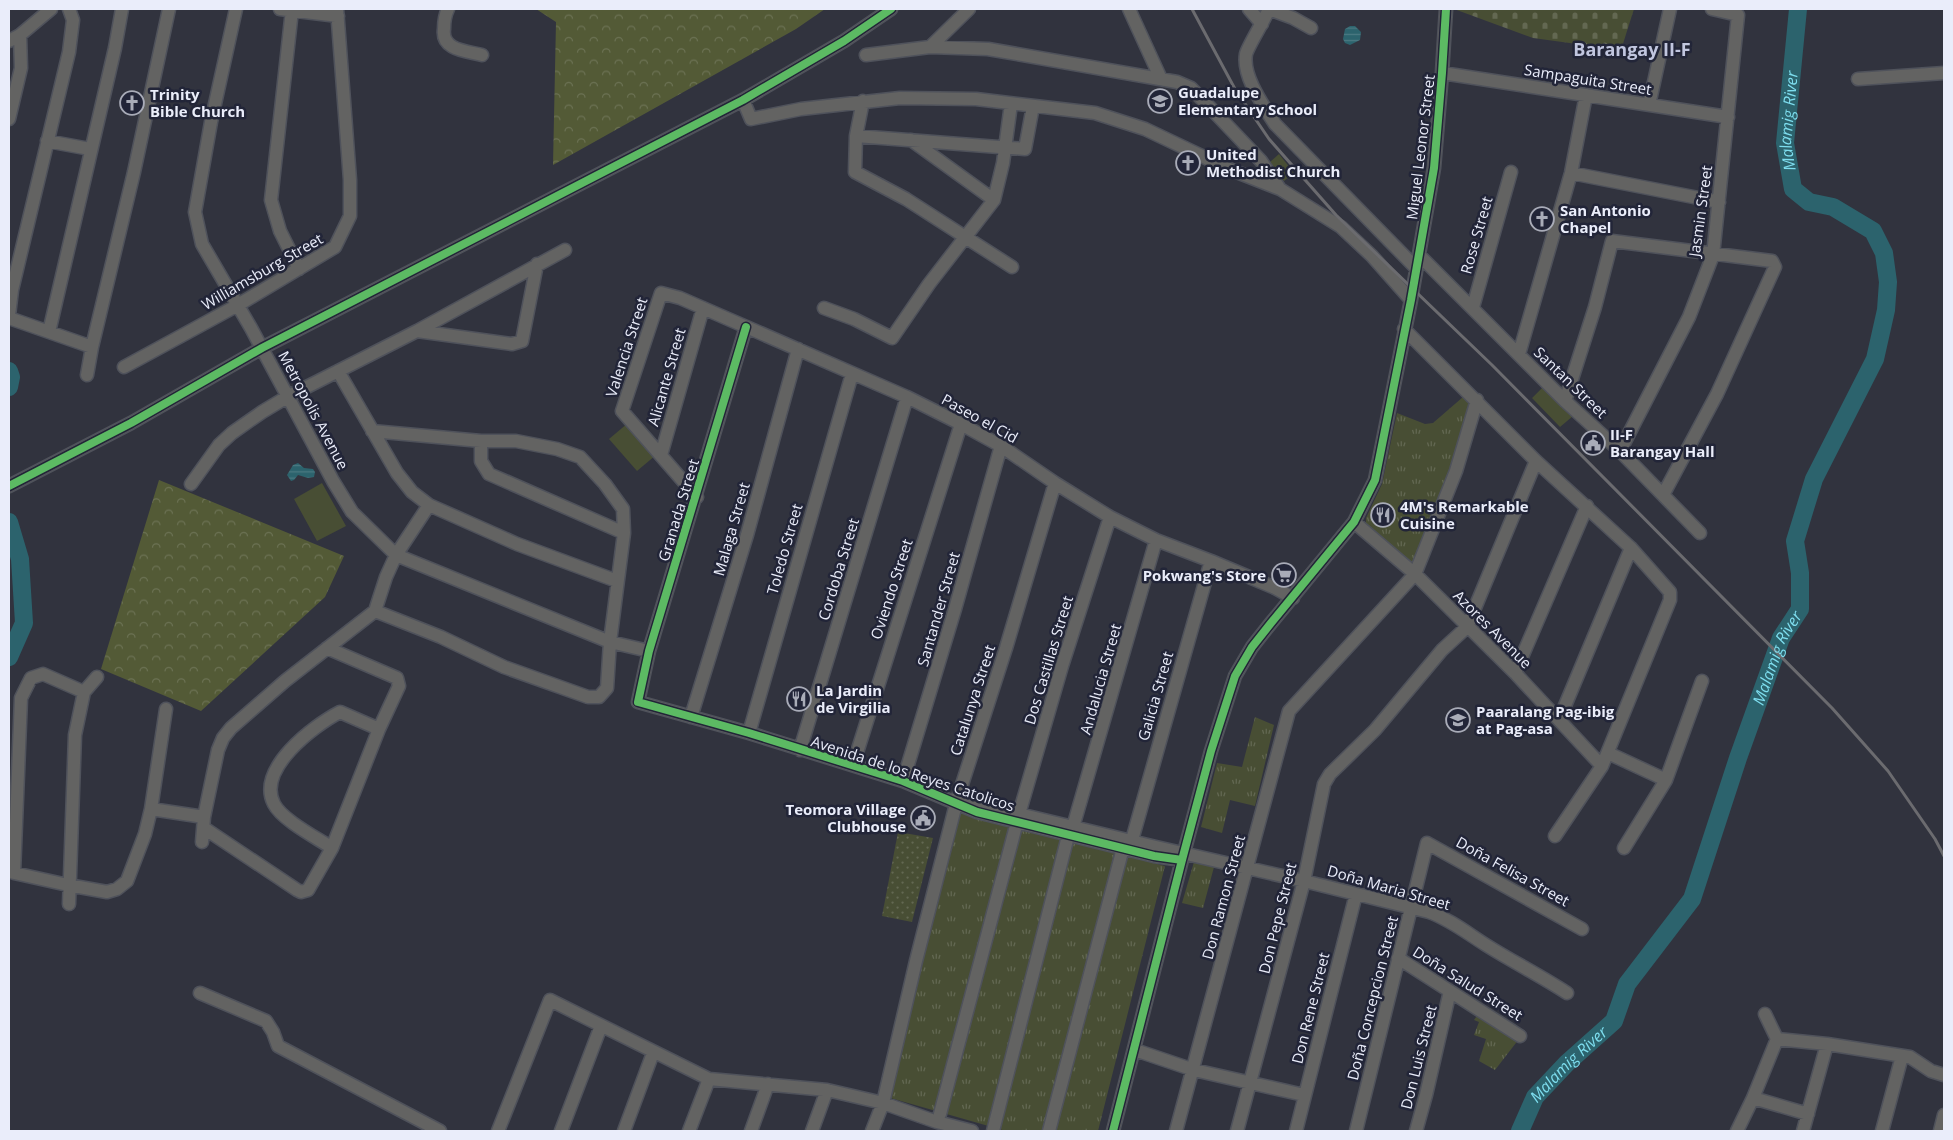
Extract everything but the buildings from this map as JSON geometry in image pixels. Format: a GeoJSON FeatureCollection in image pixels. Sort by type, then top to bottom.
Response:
{"type":"FeatureCollection","features":[{"type":"Feature","properties":{"kind":"street"},"geometry":{"type":"LineString","coordinates":[[9,42],[51,9]]}},
{"type":"Feature","properties":{"kind":"street"},"geometry":{"type":"LineString","coordinates":[[69,9],[73,20],[69,52],[12,290],[9,317],[92,348]]}},
{"type":"Feature","properties":{"kind":"street"},"geometry":{"type":"LineString","coordinates":[[49,332],[115,48],[122,9]]}},
{"type":"Feature","properties":{"kind":"street"},"geometry":{"type":"LineString","coordinates":[[87,375],[169,9]]}},
{"type":"Feature","properties":{"kind":"street","name":"Metropolis Avenue"},"geometry":{"type":"LineString","coordinates":[[236,9],[211,122],[195,212],[202,244],[238,305],[352,512],[396,555]]}},
{"type":"Feature","properties":{"kind":"street"},"geometry":{"type":"LineString","coordinates":[[448,9],[445,15],[443,33],[445,41],[453,48],[482,55]]}},
{"type":"Feature","properties":{"kind":"street"},"geometry":{"type":"LineString","coordinates":[[9,486],[132,423],[262,348],[743,100],[844,42],[891,9]]}},
{"type":"Feature","properties":{"kind":"street"},"geometry":{"type":"LineString","coordinates":[[930,47],[970,9]]}},
{"type":"Feature","properties":{"kind":"street"},"geometry":{"type":"LineString","coordinates":[[1129,9],[1161,79]]}},
{"type":"Feature","properties":{"kind":"street"},"geometry":{"type":"LineString","coordinates":[[1249,9],[1262,24]]}},
{"type":"Feature","properties":{"kind":"street"},"geometry":{"type":"LineString","coordinates":[[1311,28],[1293,18],[1269,9],[1246,53],[1248,76],[1274,124],[1416,268]]}},
{"type":"Feature","properties":{"kind":"street","name":"Miguel Leonor Street"},"geometry":{"type":"LineString","coordinates":[[1113,1131],[1183,856],[1235,676],[1252,648],[1354,522],[1375,480],[1411,300],[1434,168],[1446,9]]}},
{"type":"Feature","properties":{"kind":"street"},"geometry":{"type":"LineString","coordinates":[[1649,105],[1670,9]]}},
{"type":"Feature","properties":{"kind":"street","name":"Jasmin Street"},"geometry":{"type":"LineString","coordinates":[[1620,452],[1689,316],[1713,255],[1738,15],[1712,9]]}},
{"type":"Feature","properties":{"kind":"street"},"geometry":{"type":"LineString","coordinates":[[299,269],[280,230],[272,200],[286,10],[338,12]]}},
{"type":"Feature","properties":{"kind":"street","name":"Williamsburg Street"},"geometry":{"type":"LineString","coordinates":[[124,367],[238,305],[335,247],[350,216],[350,180],[338,12]]}},
{"type":"Feature","properties":{"kind":"street"},"geometry":{"type":"LineString","coordinates":[[9,119],[21,68],[20,35]]}},
{"type":"Feature","properties":{"kind":"street"},"geometry":{"type":"LineString","coordinates":[[866,55],[930,47],[988,49],[1177,82],[1191,88],[1261,161],[1280,189]]}},
{"type":"Feature","properties":{"kind":"street","name":"Sampaguita Street"},"geometry":{"type":"LineString","coordinates":[[1442,73],[1728,116]]}},
{"type":"Feature","properties":{"kind":"street"},"geometry":{"type":"LineString","coordinates":[[1858,79],[1944,73]]}},
{"type":"Feature","properties":{"kind":"street"},"geometry":{"type":"LineString","coordinates":[[1519,354],[1571,173],[1586,95]]}},
{"type":"Feature","properties":{"kind":"street"},"geometry":{"type":"LineString","coordinates":[[743,100],[751,120],[801,109],[864,101],[909,98],[976,99],[1094,113],[1145,129],[1229,169],[1280,189],[1341,227],[1372,256],[1411,300]]}},
{"type":"Feature","properties":{"kind":"street"},"geometry":{"type":"LineString","coordinates":[[864,101],[856,136],[855,172],[906,199],[1012,267]]}},
{"type":"Feature","properties":{"kind":"street"},"geometry":{"type":"LineString","coordinates":[[824,308],[854,319],[892,338],[929,284],[994,200],[1003,163],[1011,104]]}},
{"type":"Feature","properties":{"kind":"street"},"geometry":{"type":"LineString","coordinates":[[856,136],[1024,148],[1033,106]]}},
{"type":"Feature","properties":{"kind":"street"},"geometry":{"type":"LineString","coordinates":[[911,140],[994,200]]}},
{"type":"Feature","properties":{"kind":"street"},"geometry":{"type":"LineString","coordinates":[[48,141],[90,149]]}},
{"type":"Feature","properties":{"kind":"street","name":"Rose Street"},"geometry":{"type":"LineString","coordinates":[[1473,307],[1511,172]]}},
{"type":"Feature","properties":{"kind":"street"},"geometry":{"type":"LineString","coordinates":[[1571,173],[1719,202]]}},
{"type":"Feature","properties":{"kind":"street"},"geometry":{"type":"LineString","coordinates":[[1565,401],[1595,307],[1612,241],[1771,261],[1775,267],[1717,394],[1663,495]]}},
{"type":"Feature","properties":{"kind":"street"},"geometry":{"type":"LineString","coordinates":[[191,484],[219,445],[262,412],[287,397],[417,331],[565,250]]}},
{"type":"Feature","properties":{"kind":"street","name":"Santan Street"},"geometry":{"type":"LineString","coordinates":[[1419,255],[1700,533]]}},
{"type":"Feature","properties":{"kind":"street"},"geometry":{"type":"LineString","coordinates":[[417,331],[512,344],[522,341],[537,264]]}},
{"type":"Feature","properties":{"kind":"street","name":"Paseo el Cid"},"geometry":{"type":"LineString","coordinates":[[660,293],[680,298],[907,397],[1001,446],[1055,483],[1110,517],[1156,540],[1275,588],[1293,598]]}},
{"type":"Feature","properties":{"kind":"street","name":"Valencia Street"},"geometry":{"type":"LineString","coordinates":[[660,293],[622,411],[661,455]]}},
{"type":"Feature","properties":{"kind":"street","name":"Alicante Street"},"geometry":{"type":"LineString","coordinates":[[661,455],[703,308]]}},
{"type":"Feature","properties":{"kind":"street","name":"Granada Street"},"geometry":{"type":"LineString","coordinates":[[638,702],[649,651],[746,328]]}},
{"type":"Feature","properties":{"kind":"street"},"geometry":{"type":"LineString","coordinates":[[1404,329],[1536,461],[1631,548],[1666,586],[1671,596],[1602,766],[1555,836]]}},
{"type":"Feature","properties":{"kind":"street","name":"Malaga Street"},"geometry":{"type":"LineString","coordinates":[[690,717],[747,535],[798,349]]}},
{"type":"Feature","properties":{"kind":"street"},"geometry":{"type":"LineString","coordinates":[[338,371],[397,473],[412,492],[429,505],[517,544],[617,581]]}},
{"type":"Feature","properties":{"kind":"street","name":"Toledo Street"},"geometry":{"type":"LineString","coordinates":[[749,733],[852,374]]}},
{"type":"Feature","properties":{"kind":"street","name":"Cordoba Street"},"geometry":{"type":"LineString","coordinates":[[800,750],[907,397]]}},
{"type":"Feature","properties":{"kind":"street"},"geometry":{"type":"LineString","coordinates":[[1415,574],[1456,471],[1477,400]]}},
{"type":"Feature","properties":{"kind":"street","name":"Oviendo Street"},"geometry":{"type":"LineString","coordinates":[[853,765],[961,424]]}},
{"type":"Feature","properties":{"kind":"street"},"geometry":{"type":"LineString","coordinates":[[372,431],[481,441],[516,441],[556,449],[580,458],[605,484],[623,509],[624,533],[610,642],[607,688],[599,697],[588,698],[504,667],[441,637],[375,610]]}},
{"type":"Feature","properties":{"kind":"street"},"geometry":{"type":"LineString","coordinates":[[481,441],[481,461],[489,474],[624,533]]}},
{"type":"Feature","properties":{"kind":"street","name":"Santander Street"},"geometry":{"type":"LineString","coordinates":[[904,781],[1001,446]]}},
{"type":"Feature","properties":{"kind":"street"},"geometry":{"type":"LineString","coordinates":[[661,455],[696,497]]}},
{"type":"Feature","properties":{"kind":"street"},"geometry":{"type":"LineString","coordinates":[[1467,627],[1536,461]]}},
{"type":"Feature","properties":{"kind":"street","name":"Catalunya Street"},"geometry":{"type":"LineString","coordinates":[[872,1131],[883,1103],[954,801],[1006,648],[1055,483]]}},
{"type":"Feature","properties":{"kind":"street"},"geometry":{"type":"LineString","coordinates":[[202,842],[218,750],[224,738],[231,728],[375,610],[396,555],[429,505]]}},
{"type":"Feature","properties":{"kind":"street"},"geometry":{"type":"LineString","coordinates":[[1515,673],[1587,506]]}},
{"type":"Feature","properties":{"kind":"street","name":"Dos Castillas Street"},"geometry":{"type":"LineString","coordinates":[[937,1122],[1018,818],[1062,666],[1110,517]]}},
{"type":"Feature","properties":{"kind":"street","name":"Azores Avenue"},"geometry":{"type":"LineString","coordinates":[[1354,522],[1415,574],[1515,673],[1602,766]]}},
{"type":"Feature","properties":{"kind":"street","name":"Andalucia Street"},"geometry":{"type":"LineString","coordinates":[[993,1131],[1070,831],[1156,540]]}},
{"type":"Feature","properties":{"kind":"street"},"geometry":{"type":"LineString","coordinates":[[1559,720],[1631,548]]}},
{"type":"Feature","properties":{"kind":"street"},"geometry":{"type":"LineString","coordinates":[[396,555],[610,642],[649,651]]}},
{"type":"Feature","properties":{"kind":"street","name":"Galicia Street"},"geometry":{"type":"LineString","coordinates":[[1049,1131],[1128,844],[1211,561]]}},
{"type":"Feature","properties":{"kind":"street","name":"Don Ramon Street"},"geometry":{"type":"LineString","coordinates":[[1176,1131],[1194,1070],[1289,711],[1415,574]]}},
{"type":"Feature","properties":{"kind":"street","name":"Don Pepe Street"},"geometry":{"type":"LineString","coordinates":[[1237,1131],[1304,881],[1324,784],[1330,774],[1375,730],[1442,650],[1467,627]]}},
{"type":"Feature","properties":{"kind":"street"},"geometry":{"type":"LineString","coordinates":[[151,809],[204,822],[301,892],[308,890],[332,848],[398,686],[397,678],[327,648]]}},
{"type":"Feature","properties":{"kind":"street"},"geometry":{"type":"LineString","coordinates":[[84,692],[43,674],[31,678],[20,698],[14,873],[68,886],[107,892],[123,886],[127,881],[145,834],[151,809],[166,709]]}},
{"type":"Feature","properties":{"kind":"street"},"geometry":{"type":"LineString","coordinates":[[69,904],[68,886],[75,735],[84,692],[97,677]]}},
{"type":"Feature","properties":{"kind":"street"},"geometry":{"type":"LineString","coordinates":[[1624,848],[1666,780],[1702,681]]}},
{"type":"Feature","properties":{"kind":"street","name":"Avenida de los Reyes Catolicos"},"geometry":{"type":"LineString","coordinates":[[638,702],[749,733],[904,781],[977,812],[1018,818],[1183,856]]}},
{"type":"Feature","properties":{"kind":"street"},"geometry":{"type":"LineString","coordinates":[[332,848],[295,825],[274,806],[269,791],[274,772],[293,746],[326,719],[340,712],[379,729]]}},
{"type":"Feature","properties":{"kind":"street"},"geometry":{"type":"LineString","coordinates":[[1608,753],[1666,780]]}},
{"type":"Feature","properties":{"kind":"street","name":"Doña Concepcion Street"},"geometry":{"type":"LineString","coordinates":[[1356,1131],[1427,843]]}},
{"type":"Feature","properties":{"kind":"street","name":"Doña Felisa Street"},"geometry":{"type":"LineString","coordinates":[[1427,843],[1582,929]]}},
{"type":"Feature","properties":{"kind":"street","name":"Doña Maria Street"},"geometry":{"type":"LineString","coordinates":[[1183,856],[1304,881],[1444,917],[1487,946],[1567,993]]}},
{"type":"Feature","properties":{"kind":"street","name":"Don Rene Street"},"geometry":{"type":"LineString","coordinates":[[1296,1131],[1356,894]]}},
{"type":"Feature","properties":{"kind":"street","name":"Doña Salud Street"},"geometry":{"type":"LineString","coordinates":[[1398,958],[1520,1036]]}},
{"type":"Feature","properties":{"kind":"street","name":"Don Luis Street"},"geometry":{"type":"LineString","coordinates":[[1416,1131],[1450,991]]}},
{"type":"Feature","properties":{"kind":"street"},"geometry":{"type":"LineString","coordinates":[[200,993],[266,1022],[273,1032],[278,1046],[440,1131]]}},
{"type":"Feature","properties":{"kind":"street"},"geometry":{"type":"LineString","coordinates":[[498,1131],[550,1000],[709,1079],[828,1090],[883,1103],[937,1122],[972,1131]]}},
{"type":"Feature","properties":{"kind":"street"},"geometry":{"type":"LineString","coordinates":[[1737,1131],[1753,1098],[1777,1039],[1765,1014]]}},
{"type":"Feature","properties":{"kind":"street"},"geometry":{"type":"LineString","coordinates":[[561,1131],[601,1026]]}},
{"type":"Feature","properties":{"kind":"street"},"geometry":{"type":"LineString","coordinates":[[1777,1039],[1827,1044],[1910,1057],[1931,1071],[1944,1075]]}},
{"type":"Feature","properties":{"kind":"street"},"geometry":{"type":"LineString","coordinates":[[1803,1131],[1827,1044]]}},
{"type":"Feature","properties":{"kind":"street"},"geometry":{"type":"LineString","coordinates":[[1135,1050],[1194,1070],[1251,1081],[1304,1095]]}},
{"type":"Feature","properties":{"kind":"street"},"geometry":{"type":"LineString","coordinates":[[624,1131],[654,1053]]}},
{"type":"Feature","properties":{"kind":"street"},"geometry":{"type":"LineString","coordinates":[[1882,1131],[1902,1056]]}},
{"type":"Feature","properties":{"kind":"street"},"geometry":{"type":"LineString","coordinates":[[688,1131],[709,1079]]}},
{"type":"Feature","properties":{"kind":"street"},"geometry":{"type":"LineString","coordinates":[[751,1131],[768,1084]]}},
{"type":"Feature","properties":{"kind":"street"},"geometry":{"type":"LineString","coordinates":[[812,1131],[828,1090]]}},
{"type":"Feature","properties":{"kind":"street"},"geometry":{"type":"LineString","coordinates":[[1753,1098],[1808,1114]]}},
{"type":"Feature","properties":{"kind":"street"},"geometry":{"type":"LineString","coordinates":[[1940,1131],[1944,1115]]}},
{"type":"Feature","properties":{"kind":"green space"},"geometry":{"type":"Polygon","coordinates":[[[536,9],[825,9],[796,29],[553,165],[556,22],[536,9]]]}},
{"type":"Feature","properties":{"kind":"green space"},"geometry":{"type":"Polygon","coordinates":[[[1454,9],[1634,9],[1621,50],[1533,38],[1454,9]]]}},
{"type":"Feature","properties":{"kind":"green space"},"geometry":{"type":"Polygon","coordinates":[[[1279,154],[1294,173],[1284,181],[1269,163],[1279,154]]]}},
{"type":"Feature","properties":{"kind":"green space"},"geometry":{"type":"Polygon","coordinates":[[[1544,386],[1573,416],[1560,427],[1532,398],[1544,386]]]}},
{"type":"Feature","properties":{"kind":"green space"},"geometry":{"type":"Polygon","coordinates":[[[1463,397],[1469,402],[1444,484],[1413,564],[1408,564],[1366,525],[1366,518],[1382,484],[1397,413],[1425,424],[1433,423],[1463,397]]]}},
{"type":"Feature","properties":{"kind":"green space"},"geometry":{"type":"Polygon","coordinates":[[[628,423],[656,455],[637,471],[609,439],[628,423]]]}},
{"type":"Feature","properties":{"kind":"green space"},"geometry":{"type":"Polygon","coordinates":[[[159,480],[344,556],[325,597],[201,711],[101,669],[159,480]]]}},
{"type":"Feature","properties":{"kind":"green space"},"geometry":{"type":"Polygon","coordinates":[[[322,483],[346,526],[317,541],[294,499],[322,483]]]}},
{"type":"Feature","properties":{"kind":"green space"},"geometry":{"type":"Polygon","coordinates":[[[1255,717],[1274,725],[1255,806],[1230,800],[1222,833],[1201,827],[1217,763],[1242,767],[1255,717]]]}},
{"type":"Feature","properties":{"kind":"green space"},"geometry":{"type":"Polygon","coordinates":[[[960,810],[1165,866],[1098,1131],[1006,1131],[887,1097],[960,810]]]}},
{"type":"Feature","properties":{"kind":"green space"},"geometry":{"type":"Polygon","coordinates":[[[898,832],[933,838],[912,922],[882,916],[898,832]]]}},
{"type":"Feature","properties":{"kind":"green space"},"geometry":{"type":"Polygon","coordinates":[[[1194,862],[1214,867],[1203,908],[1182,903],[1194,862]]]}},
{"type":"Feature","properties":{"kind":"green space"},"geometry":{"type":"Polygon","coordinates":[[[1479,1013],[1519,1039],[1495,1070],[1479,1061],[1486,1039],[1474,1035],[1479,1022],[1474,1020],[1479,1013]]]}},
{"type":"Feature","properties":{"kind":"water"},"geometry":{"type":"Polygon","coordinates":[[[1355,26],[1361,32],[1360,40],[1350,45],[1345,43],[1343,39],[1345,29],[1355,26]]]}},
{"type":"Feature","properties":{"kind":"water"},"geometry":{"type":"Polygon","coordinates":[[[298,463],[304,468],[313,469],[315,472],[314,477],[308,478],[298,475],[291,481],[287,475],[293,465],[298,463]]]}},
{"type":"Feature","properties":{"kind":"waterway","name":"Malamig River"},"geometry":{"type":"LineString","coordinates":[[1520,1131],[1535,1097],[1567,1063],[1614,1021],[1627,984],[1692,899],[1738,758],[1781,638],[1800,609],[1800,573],[1795,541],[1814,479],[1875,359],[1886,310],[1888,282],[1884,253],[1873,231],[1833,207],[1809,202],[1793,189],[1785,143],[1798,9]]}},
{"type":"Feature","properties":{"kind":"waterway"},"geometry":{"type":"LineString","coordinates":[[9,371],[11,377],[9,387]]}},
{"type":"Feature","properties":{"kind":"waterway"},"geometry":{"type":"LineString","coordinates":[[9,522],[20,559],[24,623],[9,657]]}},
{"type":"Feature","properties":{"kind":"railway"},"geometry":{"type":"LineString","coordinates":[[1192,9],[1235,89],[1269,139],[1336,215],[1492,365],[1832,708],[1888,771],[1935,839],[1944,856]]}},
{"type":"Feature","properties":{"kind":"cycle path"},"geometry":{"type":"LineString","coordinates":[[9,486],[131,423],[262,348],[743,100],[844,41],[891,9]]}},
{"type":"Feature","properties":{"kind":"cycle path"},"geometry":{"type":"LineString","coordinates":[[1113,1131],[1211,751],[1235,676],[1252,647],[1354,522],[1375,480],[1411,300],[1434,168],[1446,9]]}},
{"type":"Feature","properties":{"kind":"cycle path"},"geometry":{"type":"LineString","coordinates":[[746,327],[649,651],[638,702],[749,733],[903,781],[977,812],[1154,856],[1182,860]]}},
{"type":"Feature","properties":{"kind":"place","name":"Guadalupe Elementary School"},"geometry":{"type":"Point","coordinates":[1160,101]}},
{"type":"Feature","properties":{"kind":"place","name":"Trinity Bible Church"},"geometry":{"type":"Point","coordinates":[132,103]}},
{"type":"Feature","properties":{"kind":"place","name":"United Methodist Church"},"geometry":{"type":"Point","coordinates":[1188,163]}},
{"type":"Feature","properties":{"kind":"place","name":"San Antonio Chapel"},"geometry":{"type":"Point","coordinates":[1542,219]}},
{"type":"Feature","properties":{"kind":"place","name":"II-F Barangay Hall"},"geometry":{"type":"Point","coordinates":[1593,443]}},
{"type":"Feature","properties":{"kind":"place","name":"4M's Remarkable Cuisine"},"geometry":{"type":"Point","coordinates":[1383,515]}},
{"type":"Feature","properties":{"kind":"place","name":"Pokwang's Store"},"geometry":{"type":"Point","coordinates":[1284,575]}},
{"type":"Feature","properties":{"kind":"place","name":"La Jardin de Virgilia"},"geometry":{"type":"Point","coordinates":[799,699]}},
{"type":"Feature","properties":{"kind":"place","name":"Paaralang Pag-ibig at Pag-asa"},"geometry":{"type":"Point","coordinates":[1458,720]}},
{"type":"Feature","properties":{"kind":"place","name":"Teomora Village Clubhouse"},"geometry":{"type":"Point","coordinates":[923,818]}},
{"type":"Feature","properties":{"kind":"district","name":"Barangay II-F"},"geometry":{"type":"Point","coordinates":[1632,49]}}]}
